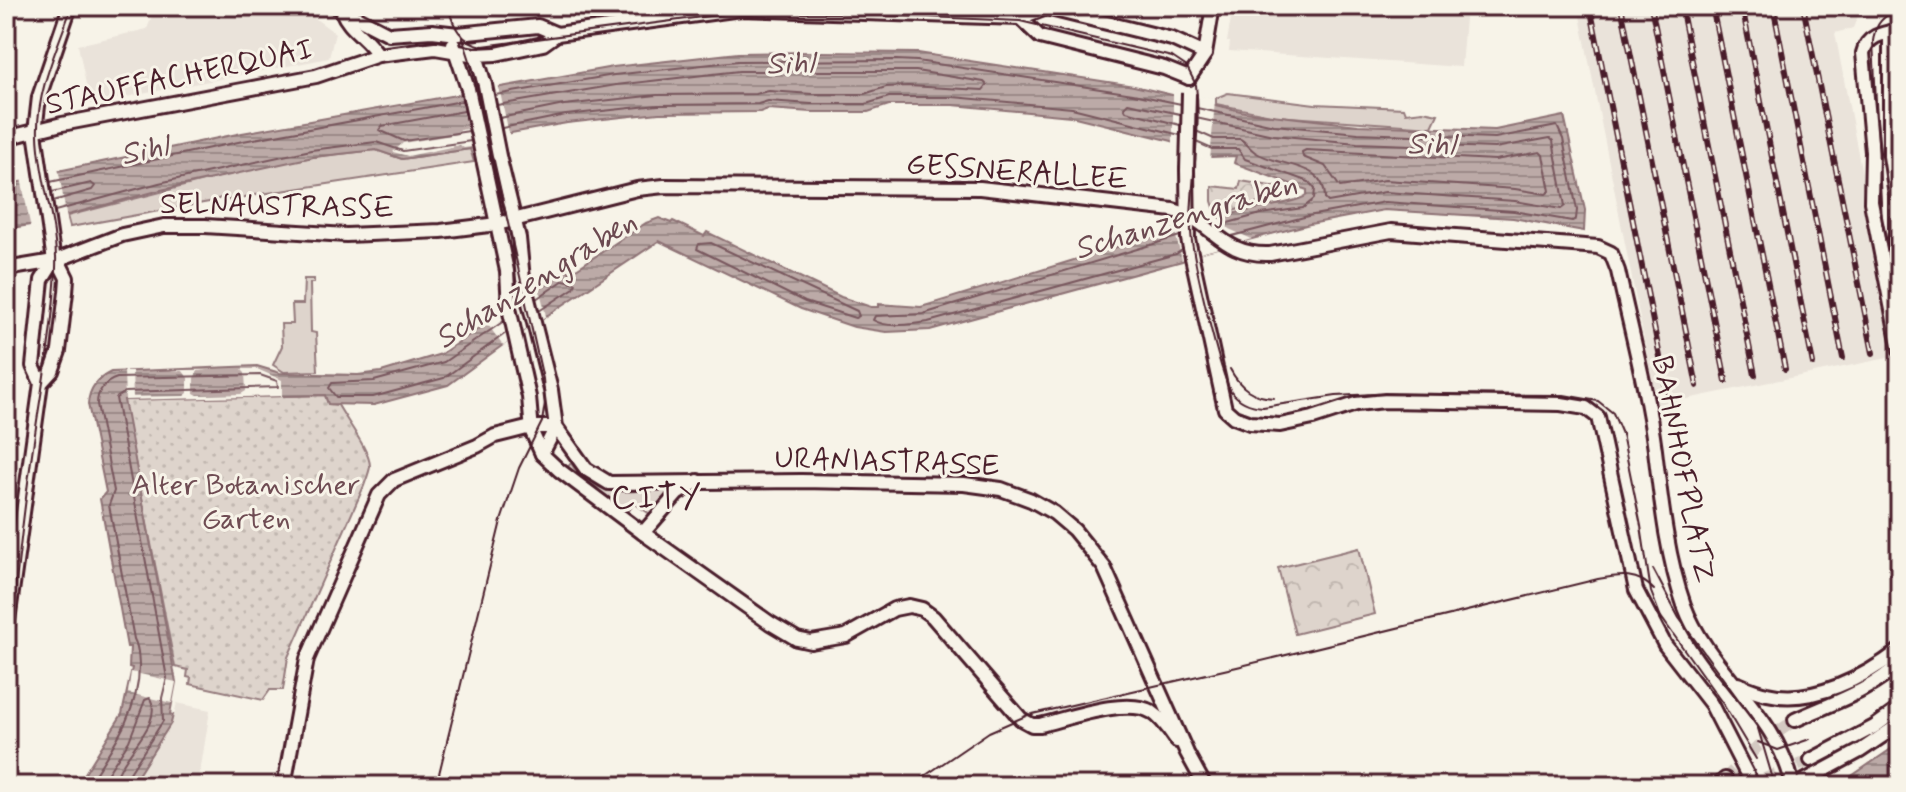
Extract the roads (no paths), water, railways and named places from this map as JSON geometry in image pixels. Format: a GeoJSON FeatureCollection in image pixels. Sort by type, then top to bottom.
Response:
{"type":"FeatureCollection","features":[{"type":"Feature","properties":{"kind":"street"},"geometry":{"type":"LineString","coordinates":[[6,635],[41,383],[33,366],[42,280],[54,261],[35,132],[39,97],[70,6]]}},
{"type":"Feature","properties":{"kind":"street"},"geometry":{"type":"LineString","coordinates":[[1213,6],[1205,54],[1189,78],[1187,170],[1191,256],[1225,409],[1234,417],[1250,423],[1280,425],[1369,402],[1547,403],[1586,408],[1601,420],[1636,590],[1665,645],[1711,704],[1753,786]]}},
{"type":"Feature","properties":{"kind":"street"},"geometry":{"type":"LineString","coordinates":[[339,8],[389,34],[454,33],[538,26],[557,34]]}},
{"type":"Feature","properties":{"kind":"street"},"geometry":{"type":"LineString","coordinates":[[339,8],[349,24],[367,38],[378,55]]}},
{"type":"Feature","properties":{"kind":"street"},"geometry":{"type":"LineString","coordinates":[[476,55],[543,44],[557,34],[762,8],[1020,12],[1046,8],[1172,39],[1205,54]]}},
{"type":"Feature","properties":{"kind":"street"},"geometry":{"type":"LineString","coordinates":[[1020,12],[1040,37],[1164,68],[1189,78]]}},
{"type":"Feature","properties":{"kind":"street"},"geometry":{"type":"LineString","coordinates":[[454,33],[455,50],[468,89],[483,159],[527,295],[555,409],[556,427],[542,454]]}},
{"type":"Feature","properties":{"kind":"street"},"geometry":{"type":"LineString","coordinates":[[454,33],[476,55],[485,85],[499,156],[509,308],[529,397],[531,427],[542,454],[643,533],[677,494],[698,481]]}},
{"type":"Feature","properties":{"kind":"street"},"geometry":{"type":"LineString","coordinates":[[1900,265],[1896,239],[1896,195],[1890,156],[1889,33],[1864,47],[1863,63],[1872,152],[1871,202],[1900,351]]}},
{"type":"Feature","properties":{"kind":"street","name":"STAUFFACHERQUAI"},"geometry":{"type":"LineString","coordinates":[[6,138],[62,124],[316,76],[378,55],[434,48],[476,55]]}},
{"type":"Feature","properties":{"kind":"street","name":"GESSNERALLEE"},"geometry":{"type":"LineString","coordinates":[[505,222],[637,189],[695,186],[980,188],[1191,220]]}},
{"type":"Feature","properties":{"kind":"street","name":"BAHNHOFPLATZ"},"geometry":{"type":"LineString","coordinates":[[1191,220],[1229,246],[1255,255],[1391,231],[1583,245],[1609,251],[1616,264],[1646,398],[1657,479],[1680,592],[1696,631],[1738,684],[1778,744],[1794,786]]}},
{"type":"Feature","properties":{"kind":"street","name":"SELNAUSTRASSE"},"geometry":{"type":"LineString","coordinates":[[6,269],[54,261],[122,235],[164,226],[346,235],[441,231],[505,222]]}},
{"type":"Feature","properties":{"kind":"street"},"geometry":{"type":"LineString","coordinates":[[41,383],[52,371],[59,351],[66,292],[67,278],[61,266],[54,261]]}},
{"type":"Feature","properties":{"kind":"street"},"geometry":{"type":"LineString","coordinates":[[284,786],[307,659],[374,502],[384,487],[495,436],[531,427],[556,427]]}},
{"type":"Feature","properties":{"kind":"street","name":"URANIASTRASSE"},"geometry":{"type":"LineString","coordinates":[[556,427],[586,469],[609,483],[698,481],[974,485],[1001,489],[1039,504],[1074,530],[1104,567],[1187,753],[1205,786]]}},
{"type":"Feature","properties":{"kind":"street","name":"URANIASTRASSE"},"geometry":{"type":"LineString","coordinates":[[643,533],[797,639],[811,642],[846,636],[894,609],[909,606],[922,609],[933,617],[1021,719],[1032,725],[1131,706],[1155,714],[1187,753]]}},
{"type":"Feature","properties":{"kind":"street"},"geometry":{"type":"LineString","coordinates":[[1738,684],[1769,695],[1808,694],[1855,678],[1900,650]]}},
{"type":"Feature","properties":{"kind":"street"},"geometry":{"type":"LineString","coordinates":[[1795,720],[1860,693],[1900,663]]}},
{"type":"Feature","properties":{"kind":"street"},"geometry":{"type":"LineString","coordinates":[[1811,760],[1842,746],[1900,708]]}},
{"type":"Feature","properties":{"kind":"street"},"geometry":{"type":"LineString","coordinates":[[1794,786],[1860,751],[1900,724]]}},
{"type":"Feature","properties":{"kind":"water","name":"Sihl"},"geometry":{"type":"Polygon","coordinates":[[[738,53],[918,53],[1134,86],[1245,112],[1358,125],[1495,130],[1564,116],[1585,210],[1584,231],[1513,218],[1384,210],[1310,224],[1194,254],[1182,261],[930,330],[886,332],[854,327],[801,309],[659,241],[448,385],[374,405],[328,404],[325,395],[124,400],[176,682],[170,714],[173,715],[131,786],[77,786],[122,714],[132,668],[129,667],[130,647],[127,647],[100,499],[106,492],[88,404],[95,385],[111,372],[257,366],[280,373],[358,375],[381,372],[441,354],[562,272],[567,269],[570,273],[646,223],[659,218],[673,221],[704,236],[707,232],[841,297],[871,307],[879,307],[879,304],[921,307],[1153,236],[1231,214],[1294,201],[1307,195],[1307,190],[1234,163],[1236,156],[1211,157],[1172,141],[1071,116],[953,105],[889,105],[868,112],[768,109],[760,112],[659,113],[567,123],[511,133],[470,149],[402,159],[376,150],[313,157],[161,190],[6,229],[6,183],[58,171],[242,133],[613,67],[738,53]]]}},
{"type":"Feature","properties":{"kind":"water"},"geometry":{"type":"Polygon","coordinates":[[[1900,743],[1900,786],[1837,786],[1900,743]]]}},
{"type":"Feature","properties":{"kind":"tunnel"},"geometry":{"type":"LineString","coordinates":[[1725,779],[1758,746],[1795,720]]}},
{"type":"Feature","properties":{"kind":"tunnel"},"geometry":{"type":"LineString","coordinates":[[1748,786],[1811,760]]}},
{"type":"Feature","properties":{"kind":"tram line"},"geometry":{"type":"LineString","coordinates":[[6,655],[49,343],[56,268],[54,235],[39,152],[38,119],[49,69],[72,6]]}},
{"type":"Feature","properties":{"kind":"tram line"},"geometry":{"type":"LineString","coordinates":[[448,6],[459,32],[469,41],[483,46],[732,13],[837,13],[1020,21],[1172,57],[1187,67],[1196,85],[1198,121],[1191,232],[1214,339],[1226,380],[1234,395],[1245,403],[1263,407],[1336,396],[1374,394],[1564,395],[1598,401],[1613,413],[1622,434],[1651,592],[1662,620]]}},
{"type":"Feature","properties":{"kind":"tram line"},"geometry":{"type":"LineString","coordinates":[[1900,9],[1881,21],[1873,41],[1882,222],[1900,322]]}},
{"type":"Feature","properties":{"kind":"tram line"},"geometry":{"type":"LineString","coordinates":[[436,786],[501,521],[519,468],[542,422],[545,403],[543,379],[475,76],[461,33]]}},
{"type":"Feature","properties":{"kind":"tram line"},"geometry":{"type":"LineString","coordinates":[[1230,369],[1248,390],[1274,398]]}},
{"type":"Feature","properties":{"kind":"tram line"},"geometry":{"type":"LineString","coordinates":[[1653,569],[1679,618],[1757,725],[1775,786]]}},
{"type":"Feature","properties":{"kind":"tram line"},"geometry":{"type":"LineString","coordinates":[[910,786],[989,732],[1028,715],[1598,579],[1635,578],[1654,590]]}},
{"type":"Feature","properties":{"kind":"tram line"},"geometry":{"type":"LineString","coordinates":[[1656,610],[1723,704],[1756,759]]}},
{"type":"Feature","properties":{"kind":"tram line"},"geometry":{"type":"LineString","coordinates":[[1758,742],[1778,750],[1810,739]]}},
{"type":"Feature","properties":{"kind":"railway"},"geometry":{"type":"LineString","coordinates":[[1590,6],[1667,392]]}},
{"type":"Feature","properties":{"kind":"railway"},"geometry":{"type":"LineString","coordinates":[[1621,6],[1697,386]]}},
{"type":"Feature","properties":{"kind":"railway"},"geometry":{"type":"LineString","coordinates":[[1651,6],[1726,381]]}},
{"type":"Feature","properties":{"kind":"railway"},"geometry":{"type":"LineString","coordinates":[[1681,6],[1755,375]]}},
{"type":"Feature","properties":{"kind":"railway"},"geometry":{"type":"LineString","coordinates":[[1712,6],[1785,369]]}},
{"type":"Feature","properties":{"kind":"railway"},"geometry":{"type":"LineString","coordinates":[[1742,6],[1813,364]]}},
{"type":"Feature","properties":{"kind":"railway"},"geometry":{"type":"LineString","coordinates":[[1773,6],[1843,358]]}},
{"type":"Feature","properties":{"kind":"railway"},"geometry":{"type":"LineString","coordinates":[[1803,6],[1873,353]]}},
{"type":"Feature","properties":{"kind":"district","name":"CITY"},"geometry":{"type":"Point","coordinates":[657,496]}},
{"type":"Feature","properties":{"kind":"water label","name":"Schanzengraben"},"geometry":{"type":"Point","coordinates":[1185,215]}},
{"type":"Feature","properties":{"kind":"water label","name":"Schanzengraben"},"geometry":{"type":"Point","coordinates":[535,279]}},
{"type":"Feature","properties":{"kind":"park label","name":"Alter Botanischer Garten"},"geometry":{"type":"Point","coordinates":[246,501]}}]}
